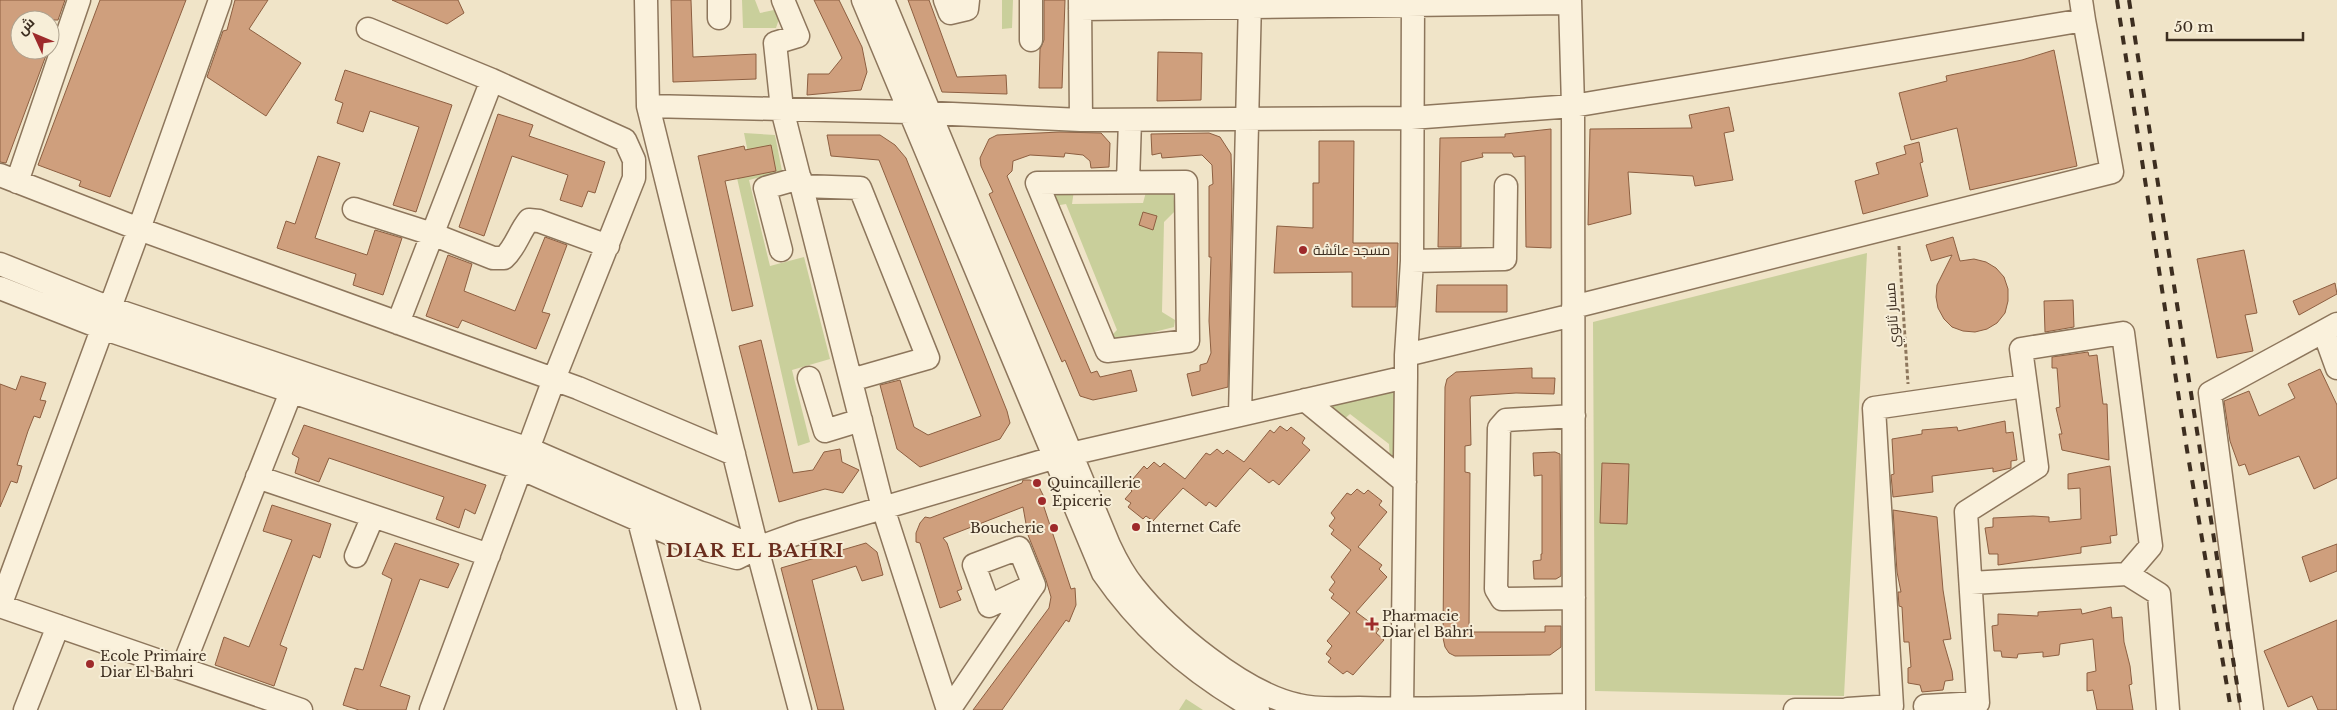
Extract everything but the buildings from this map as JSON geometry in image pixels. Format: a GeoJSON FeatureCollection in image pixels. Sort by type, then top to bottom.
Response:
{"type":"FeatureCollection","features":[{"type":"Feature","properties":{"kind":"street"},"geometry":{"type":"LineString","coordinates":[[79,0],[9,178],[139,229],[554,380],[734,454]]}},
{"type":"Feature","properties":{"kind":"street"},"geometry":{"type":"LineString","coordinates":[[220,0],[139,229],[0,606],[301,710]]}},
{"type":"Feature","properties":{"kind":"street"},"geometry":{"type":"LineString","coordinates":[[646,0],[648,106],[757,548],[800,710]]}},
{"type":"Feature","properties":{"kind":"street"},"geometry":{"type":"LineString","coordinates":[[783,0],[798,36],[775,43],[782,109],[883,508],[949,710]]}},
{"type":"Feature","properties":{"kind":"street"},"geometry":{"type":"LineString","coordinates":[[863,0],[920,113],[1063,456],[1118,565],[1133,587],[1154,609],[1197,648],[1247,683],[1280,700],[1300,706],[1402,710],[1564,705],[1572,710]]}},
{"type":"Feature","properties":{"kind":"street"},"geometry":{"type":"LineString","coordinates":[[883,0],[920,113]]}},
{"type":"Feature","properties":{"kind":"street"},"geometry":{"type":"LineString","coordinates":[[944,0],[950,13],[967,9],[968,0]]}},
{"type":"Feature","properties":{"kind":"street"},"geometry":{"type":"LineString","coordinates":[[1031,0],[1031,40]]}},
{"type":"Feature","properties":{"kind":"street"},"geometry":{"type":"LineString","coordinates":[[1081,120],[1080,4],[1570,1],[1574,106],[1574,598],[1572,710]]}},
{"type":"Feature","properties":{"kind":"street"},"geometry":{"type":"LineString","coordinates":[[1402,710],[1406,366],[1412,261],[1411,118],[1413,2]]}},
{"type":"Feature","properties":{"kind":"street"},"geometry":{"type":"LineString","coordinates":[[1240,415],[1250,3]]}},
{"type":"Feature","properties":{"kind":"street"},"geometry":{"type":"LineString","coordinates":[[0,264],[106,318],[291,392],[525,459],[639,521],[707,550],[737,558],[757,548],[883,508],[1063,456],[1305,400],[1573,311],[2112,172],[2082,10],[1574,106],[1411,118],[1248,121],[1081,120],[920,113],[648,106]]}},
{"type":"Feature","properties":{"kind":"street"},"geometry":{"type":"LineString","coordinates":[[368,28],[492,80],[625,140],[634,160],[634,178],[554,380],[431,710]]}},
{"type":"Feature","properties":{"kind":"street"},"geometry":{"type":"LineString","coordinates":[[398,323],[492,80]]}},
{"type":"Feature","properties":{"kind":"street"},"geometry":{"type":"LineString","coordinates":[[1128,182],[1130,120]]}},
{"type":"Feature","properties":{"kind":"street"},"geometry":{"type":"LineString","coordinates":[[781,250],[765,188],[801,182],[860,188],[928,358],[851,380]]}},
{"type":"Feature","properties":{"kind":"street"},"geometry":{"type":"LineString","coordinates":[[1128,182],[1186,182],[1188,341],[1107,351],[1037,183],[1128,182]]}},
{"type":"Feature","properties":{"kind":"street"},"geometry":{"type":"LineString","coordinates":[[1412,261],[1504,259],[1506,186]]}},
{"type":"Feature","properties":{"kind":"street"},"geometry":{"type":"LineString","coordinates":[[354,209],[432,234],[493,258],[504,258],[513,250],[522,229],[529,220],[539,221],[608,246]]}},
{"type":"Feature","properties":{"kind":"street"},"geometry":{"type":"LineString","coordinates":[[0,288],[106,318],[525,459],[757,548]]}},
{"type":"Feature","properties":{"kind":"street"},"geometry":{"type":"LineString","coordinates":[[2252,710],[2210,393],[2331,328],[2337,368]]}},
{"type":"Feature","properties":{"kind":"street"},"geometry":{"type":"LineString","coordinates":[[1796,710],[1848,710],[1892,706],[1925,708],[1978,703],[1966,512],[2037,467],[2021,349],[2123,333],[2151,546],[2127,574]]}},
{"type":"Feature","properties":{"kind":"street"},"geometry":{"type":"LineString","coordinates":[[809,378],[826,431],[861,420]]}},
{"type":"Feature","properties":{"kind":"street"},"geometry":{"type":"LineString","coordinates":[[1892,706],[1874,408],[2025,386]]}},
{"type":"Feature","properties":{"kind":"street"},"geometry":{"type":"LineString","coordinates":[[182,668],[291,392]]}},
{"type":"Feature","properties":{"kind":"street"},"geometry":{"type":"LineString","coordinates":[[1305,400],[1405,482]]}},
{"type":"Feature","properties":{"kind":"street"},"geometry":{"type":"LineString","coordinates":[[1574,416],[1506,420],[1500,428],[1496,589],[1502,599],[1574,598]]}},
{"type":"Feature","properties":{"kind":"street"},"geometry":{"type":"LineString","coordinates":[[1063,456],[1102,573],[1119,597],[1164,644],[1199,674],[1258,710]]}},
{"type":"Feature","properties":{"kind":"street"},"geometry":{"type":"LineString","coordinates":[[257,477],[489,555]]}},
{"type":"Feature","properties":{"kind":"street"},"geometry":{"type":"LineString","coordinates":[[357,556],[373,516]]}},
{"type":"Feature","properties":{"kind":"street"},"geometry":{"type":"LineString","coordinates":[[639,521],[689,710]]}},
{"type":"Feature","properties":{"kind":"street"},"geometry":{"type":"LineString","coordinates":[[1971,583],[2127,574],[2159,594],[2168,710]]}},
{"type":"Feature","properties":{"kind":"street"},"geometry":{"type":"LineString","coordinates":[[949,710],[1034,585]]}},
{"type":"Feature","properties":{"kind":"street"},"geometry":{"type":"LineString","coordinates":[[25,710],[58,626]]}},
{"type":"Feature","properties":{"kind":"path","name":"مسار ثانوي"},"geometry":{"type":"LineString","coordinates":[[1898,226],[1909,402]]}},
{"type":"Feature","properties":{"kind":"green space"},"geometry":{"type":"Polygon","coordinates":[[[742,0],[755,0],[760,13],[774,10],[779,19],[776,28],[743,28],[742,0]]]}},
{"type":"Feature","properties":{"kind":"green space"},"geometry":{"type":"Polygon","coordinates":[[[1002,0],[1013,0],[1012,28],[1002,29],[1002,0]]]}},
{"type":"Feature","properties":{"kind":"green space"},"geometry":{"type":"Polygon","coordinates":[[[744,133],[775,135],[782,171],[749,180],[770,266],[804,257],[830,359],[792,370],[810,442],[798,446],[737,178],[752,173],[744,133]]]}},
{"type":"Feature","properties":{"kind":"green space"},"geometry":{"type":"Polygon","coordinates":[[[1074,190],[1072,204],[1143,203],[1146,192],[1173,192],[1175,211],[1164,222],[1162,312],[1175,320],[1174,327],[1110,343],[1108,339],[1117,330],[1066,204],[1054,206],[1049,193],[1074,190]]]}},
{"type":"Feature","properties":{"kind":"green space"},"geometry":{"type":"Polygon","coordinates":[[[1867,253],[1844,696],[1595,691],[1593,322],[1867,253]]]}},
{"type":"Feature","properties":{"kind":"green space"},"geometry":{"type":"Polygon","coordinates":[[[1398,391],[1401,465],[1390,463],[1389,444],[1350,414],[1342,421],[1327,410],[1330,404],[1398,391]]]}},
{"type":"Feature","properties":{"kind":"green space"},"geometry":{"type":"Polygon","coordinates":[[[1186,699],[1203,710],[1179,710],[1186,699]]]}},
{"type":"Feature","properties":{"kind":"railway"},"geometry":{"type":"LineString","coordinates":[[2117,0],[2187,450],[2231,710]]}},
{"type":"Feature","properties":{"kind":"railway"},"geometry":{"type":"LineString","coordinates":[[2129,0],[2241,710]]}},
{"type":"Feature","properties":{"kind":"place","name":"مسجد عائشة"},"geometry":{"type":"Point","coordinates":[1303,250]}},
{"type":"Feature","properties":{"kind":"place","name":"Quincaillerie"},"geometry":{"type":"Point","coordinates":[1037,483]}},
{"type":"Feature","properties":{"kind":"place","name":"Epicerie"},"geometry":{"type":"Point","coordinates":[1042,501]}},
{"type":"Feature","properties":{"kind":"place","name":"Internet Cafe"},"geometry":{"type":"Point","coordinates":[1136,527]}},
{"type":"Feature","properties":{"kind":"place","name":"Boucherie"},"geometry":{"type":"Point","coordinates":[1054,528]}},
{"type":"Feature","properties":{"kind":"place","name":"Pharmacie Diar el Bahri"},"geometry":{"type":"Point","coordinates":[1372,624]}},
{"type":"Feature","properties":{"kind":"place","name":"Ecole Primaire Diar El Bahri"},"geometry":{"type":"Point","coordinates":[90,664]}},
{"type":"Feature","properties":{"kind":"district","name":"DIAR EL BAHRI"},"geometry":{"type":"Point","coordinates":[755,550]}}]}
